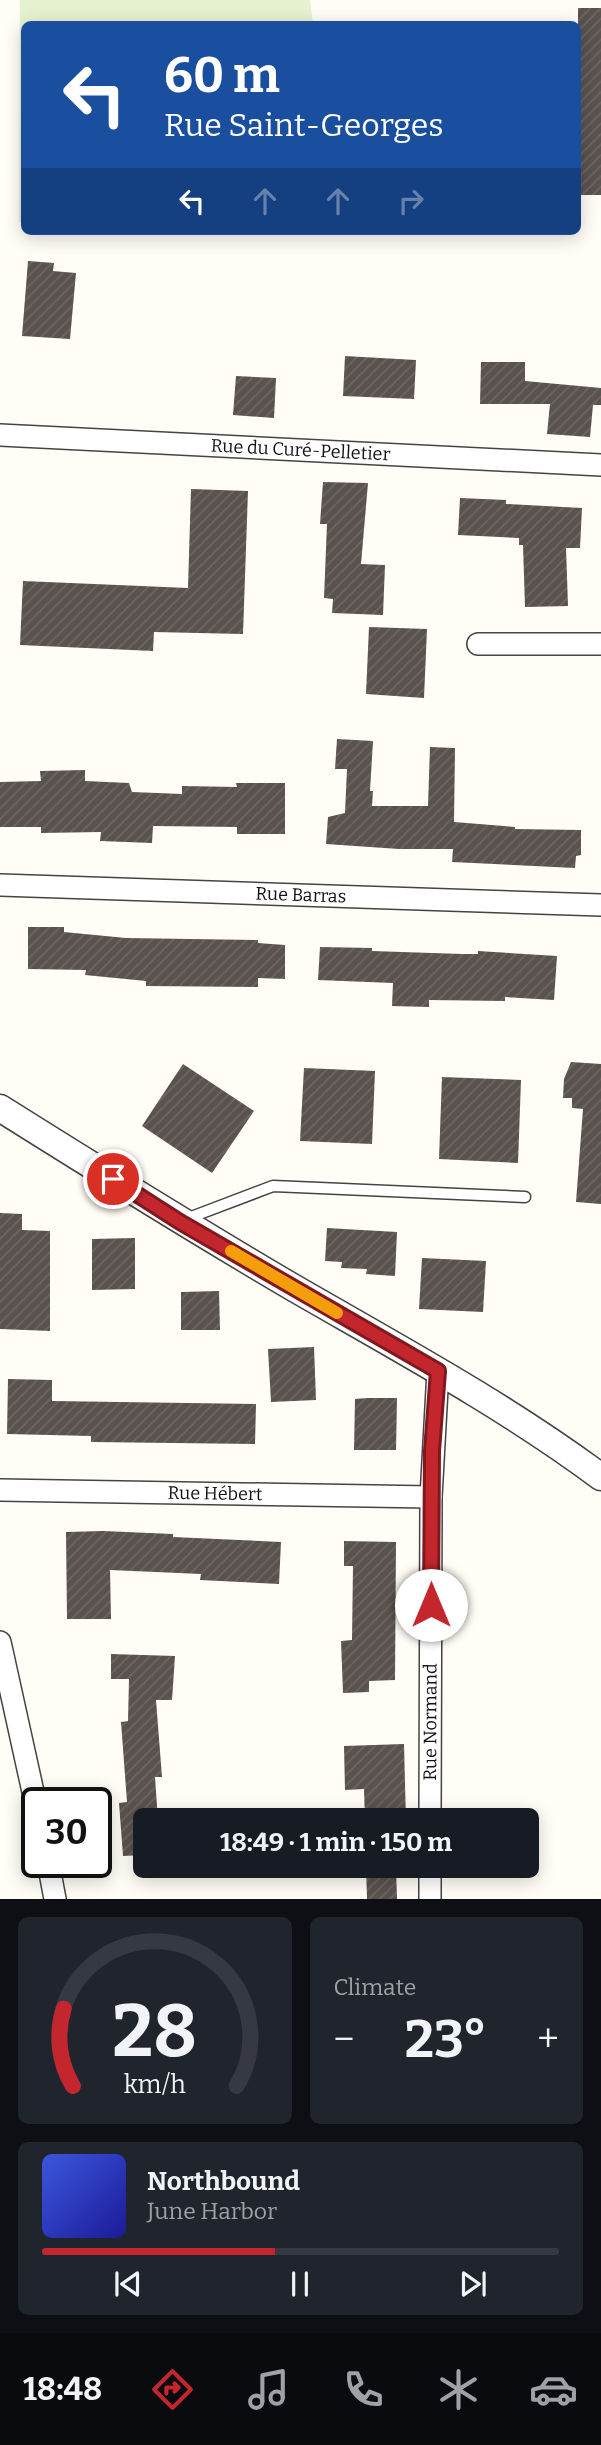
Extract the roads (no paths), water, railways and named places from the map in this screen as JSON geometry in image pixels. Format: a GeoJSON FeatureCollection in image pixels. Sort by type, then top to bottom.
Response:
{"type":"FeatureCollection","features":[{"type":"Feature","properties":{"kind":"street","name":"Rue du Curé-Pelletier"},"geometry":{"type":"LineString","coordinates":[[0,435],[601,465]]}},
{"type":"Feature","properties":{"kind":"street"},"geometry":{"type":"LineString","coordinates":[[478,644],[601,644]]}},
{"type":"Feature","properties":{"kind":"street","name":"Rue Barras"},"geometry":{"type":"LineString","coordinates":[[0,885],[601,905]]}},
{"type":"Feature","properties":{"kind":"street"},"geometry":{"type":"LineString","coordinates":[[0,1108],[180,1222],[547,1437],[601,1477]]}},
{"type":"Feature","properties":{"kind":"street","name":"Rue Normand"},"geometry":{"type":"LineString","coordinates":[[430,1808],[431,1497],[438,1371]]}},
{"type":"Feature","properties":{"kind":"street","name":"Rue Hébert"},"geometry":{"type":"LineString","coordinates":[[0,1490],[431,1497]]}},
{"type":"Feature","properties":{"kind":"street"},"geometry":{"type":"LineString","coordinates":[[0,1642],[32,1787]]}},
{"type":"Feature","properties":{"kind":"street"},"geometry":{"type":"LineString","coordinates":[[51,1878],[55,1899]]}},
{"type":"Feature","properties":{"kind":"street"},"geometry":{"type":"LineString","coordinates":[[430,1878],[430,1899]]}},
{"type":"Feature","properties":{"kind":"lane"},"geometry":{"type":"LineString","coordinates":[[180,1222],[273,1186],[525,1197]]}}]}
